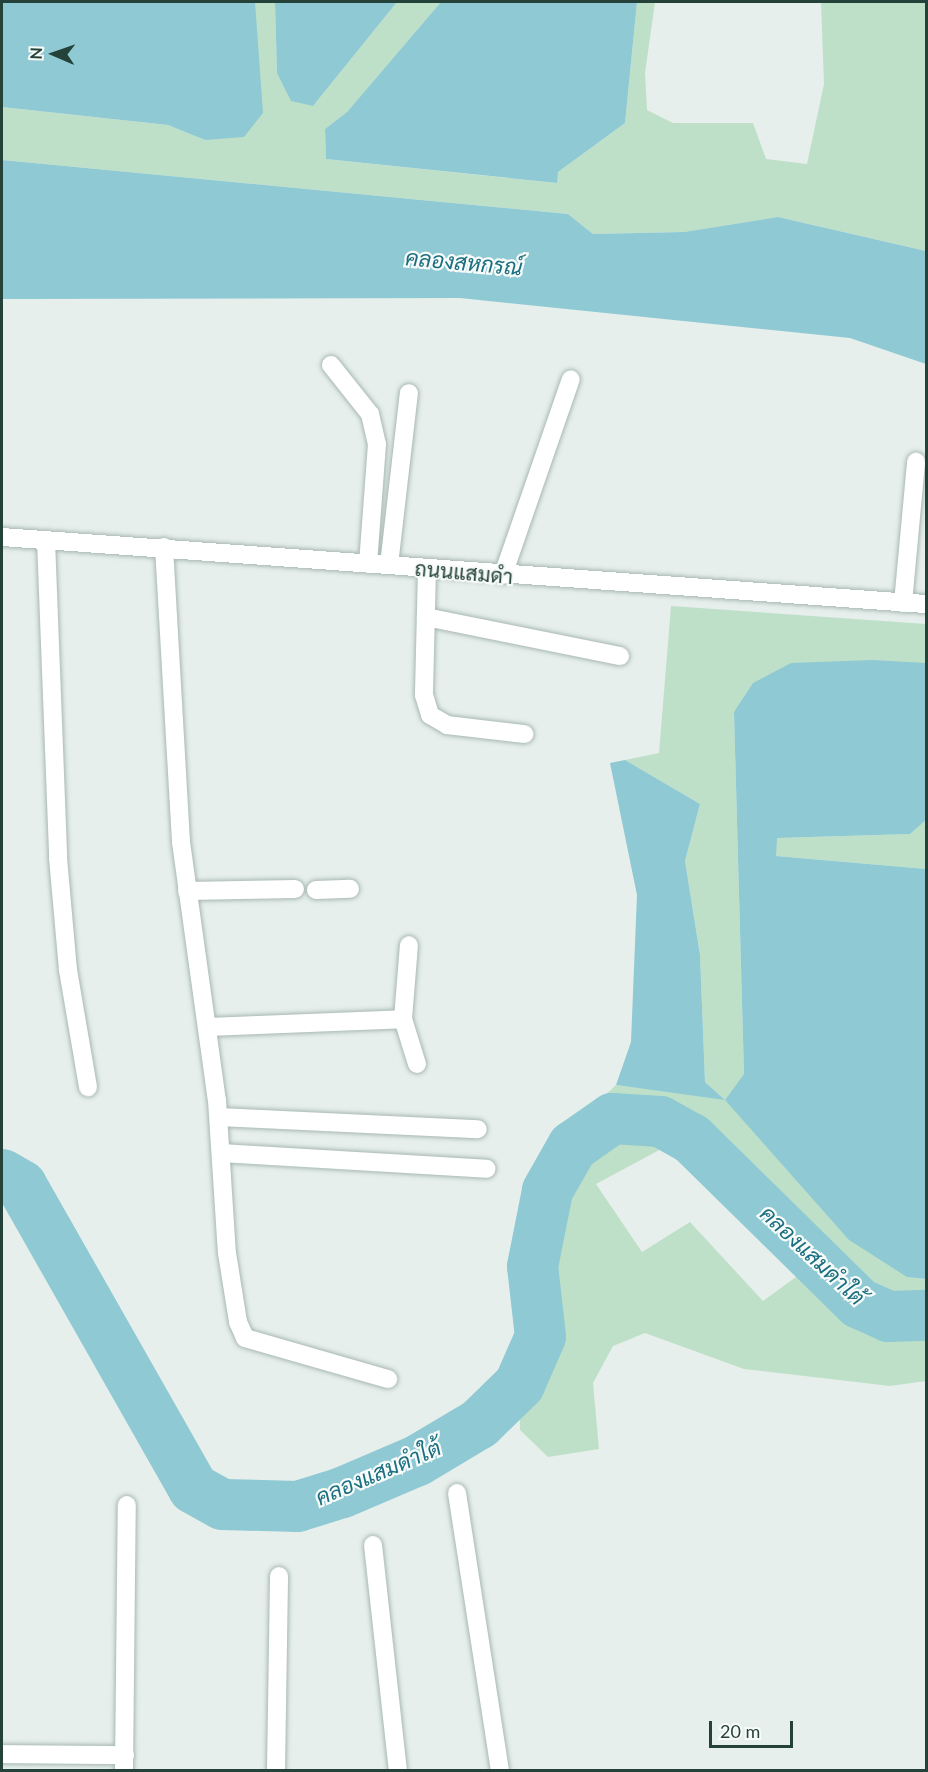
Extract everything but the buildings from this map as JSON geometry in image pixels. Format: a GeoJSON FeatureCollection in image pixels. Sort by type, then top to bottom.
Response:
{"type":"FeatureCollection","features":[{"type":"Feature","properties":{"kind":"street"},"geometry":{"type":"LineString","coordinates":[[331,365],[370,414],[377,444],[368,564]]}},
{"type":"Feature","properties":{"kind":"street"},"geometry":{"type":"LineString","coordinates":[[503,575],[571,379]]}},
{"type":"Feature","properties":{"kind":"street"},"geometry":{"type":"LineString","coordinates":[[389,565],[409,393]]}},
{"type":"Feature","properties":{"kind":"street"},"geometry":{"type":"LineString","coordinates":[[903,603],[916,462]]}},
{"type":"Feature","properties":{"kind":"street","name":"ถนนแสมดำ"},"geometry":{"type":"LineString","coordinates":[[2,537],[927,604]]}},
{"type":"Feature","properties":{"kind":"street"},"geometry":{"type":"LineString","coordinates":[[46,540],[58,858],[68,970],[88,1087]]}},
{"type":"Feature","properties":{"kind":"street"},"geometry":{"type":"LineString","coordinates":[[164,547],[187,891],[219,1118],[227,1252],[245,1338],[388,1379]]}},
{"type":"Feature","properties":{"kind":"street"},"geometry":{"type":"LineString","coordinates":[[427,569],[424,695],[429,715],[447,725],[524,734]]}},
{"type":"Feature","properties":{"kind":"street"},"geometry":{"type":"LineString","coordinates":[[426,617],[620,656]]}},
{"type":"Feature","properties":{"kind":"street"},"geometry":{"type":"LineString","coordinates":[[187,891],[295,889]]}},
{"type":"Feature","properties":{"kind":"street"},"geometry":{"type":"LineString","coordinates":[[316,890],[350,889]]}},
{"type":"Feature","properties":{"kind":"street"},"geometry":{"type":"LineString","coordinates":[[409,945],[403,1019],[417,1064]]}},
{"type":"Feature","properties":{"kind":"street"},"geometry":{"type":"LineString","coordinates":[[207,1027],[403,1019]]}},
{"type":"Feature","properties":{"kind":"street"},"geometry":{"type":"LineString","coordinates":[[219,1118],[478,1129]]}},
{"type":"Feature","properties":{"kind":"street"},"geometry":{"type":"LineString","coordinates":[[221,1153],[487,1169]]}},
{"type":"Feature","properties":{"kind":"street"},"geometry":{"type":"LineString","coordinates":[[457,1492],[500,1770]]}},
{"type":"Feature","properties":{"kind":"street"},"geometry":{"type":"LineString","coordinates":[[2,1754],[124,1763],[127,1506]]}},
{"type":"Feature","properties":{"kind":"street"},"geometry":{"type":"LineString","coordinates":[[373,1545],[398,1770]]}},
{"type":"Feature","properties":{"kind":"street"},"geometry":{"type":"LineString","coordinates":[[276,1770],[279,1576]]}},
{"type":"Feature","properties":{"kind":"green space"},"geometry":{"type":"Polygon","coordinates":[[[255,2],[275,2],[277,73],[313,106],[397,2],[441,2],[347,112],[325,129],[326,159],[556,183],[558,172],[625,123],[637,2],[655,2],[645,73],[647,110],[673,123],[753,123],[766,159],[807,164],[824,84],[821,2],[926,2],[926,251],[778,217],[684,232],[593,234],[568,214],[2,160],[2,107],[168,125],[205,140],[255,39],[255,2]]]}},
{"type":"Feature","properties":{"kind":"green space"},"geometry":{"type":"Polygon","coordinates":[[[671,606],[926,624],[926,663],[791,663],[734,712],[744,1075],[725,1100],[907,1277],[926,1279],[926,1381],[890,1386],[744,1369],[645,1333],[613,1346],[593,1383],[599,1449],[548,1457],[520,1430],[519,1365],[525,1214],[554,1143],[616,1085],[724,1099],[705,1082],[700,955],[685,861],[700,804],[625,760],[659,753],[671,606]],[[663,1148],[596,1184],[642,1252],[690,1222],[763,1301],[807,1269],[691,1153],[663,1148]]]}},
{"type":"Feature","properties":{"kind":"green space"},"geometry":{"type":"Polygon","coordinates":[[[926,820],[926,869],[776,856],[776,838],[910,834],[926,820]]]}},
{"type":"Feature","properties":{"kind":"water"},"geometry":{"type":"Polygon","coordinates":[[[2,2],[255,2],[263,113],[244,137],[205,140],[168,125],[2,107],[2,2]]]}},
{"type":"Feature","properties":{"kind":"water"},"geometry":{"type":"Polygon","coordinates":[[[275,2],[397,2],[313,106],[291,101],[277,73],[275,2]]]}},
{"type":"Feature","properties":{"kind":"water"},"geometry":{"type":"Polygon","coordinates":[[[441,2],[637,2],[625,123],[558,172],[557,183],[326,159],[325,129],[347,112],[441,2]]]}},
{"type":"Feature","properties":{"kind":"water","name":"คลองสหกรณ์"},"geometry":{"type":"Polygon","coordinates":[[[2,160],[568,214],[593,234],[684,232],[778,217],[926,251],[926,364],[850,338],[460,298],[2,299],[2,160]]]}},
{"type":"Feature","properties":{"kind":"water"},"geometry":{"type":"Polygon","coordinates":[[[872,660],[926,663],[926,820],[910,834],[777,838],[776,856],[926,869],[926,1279],[907,1277],[849,1240],[725,1100],[744,1074],[734,712],[753,683],[791,663],[872,660]]]}},
{"type":"Feature","properties":{"kind":"water"},"geometry":{"type":"Polygon","coordinates":[[[625,760],[700,804],[685,861],[700,955],[705,1082],[725,1100],[616,1085],[631,1042],[637,895],[610,763],[625,760]]]}},
{"type":"Feature","properties":{"kind":"waterway","name":"คลองแสมดำใต้"},"geometry":{"type":"LineString","coordinates":[[2,1174],[21,1185],[193,1488],[222,1504],[297,1506],[342,1492],[417,1460],[479,1423],[519,1384],[540,1336],[532,1266],[547,1190],[572,1146],[612,1118],[660,1121],[691,1138],[859,1303],[888,1316],[926,1315]]}}]}
